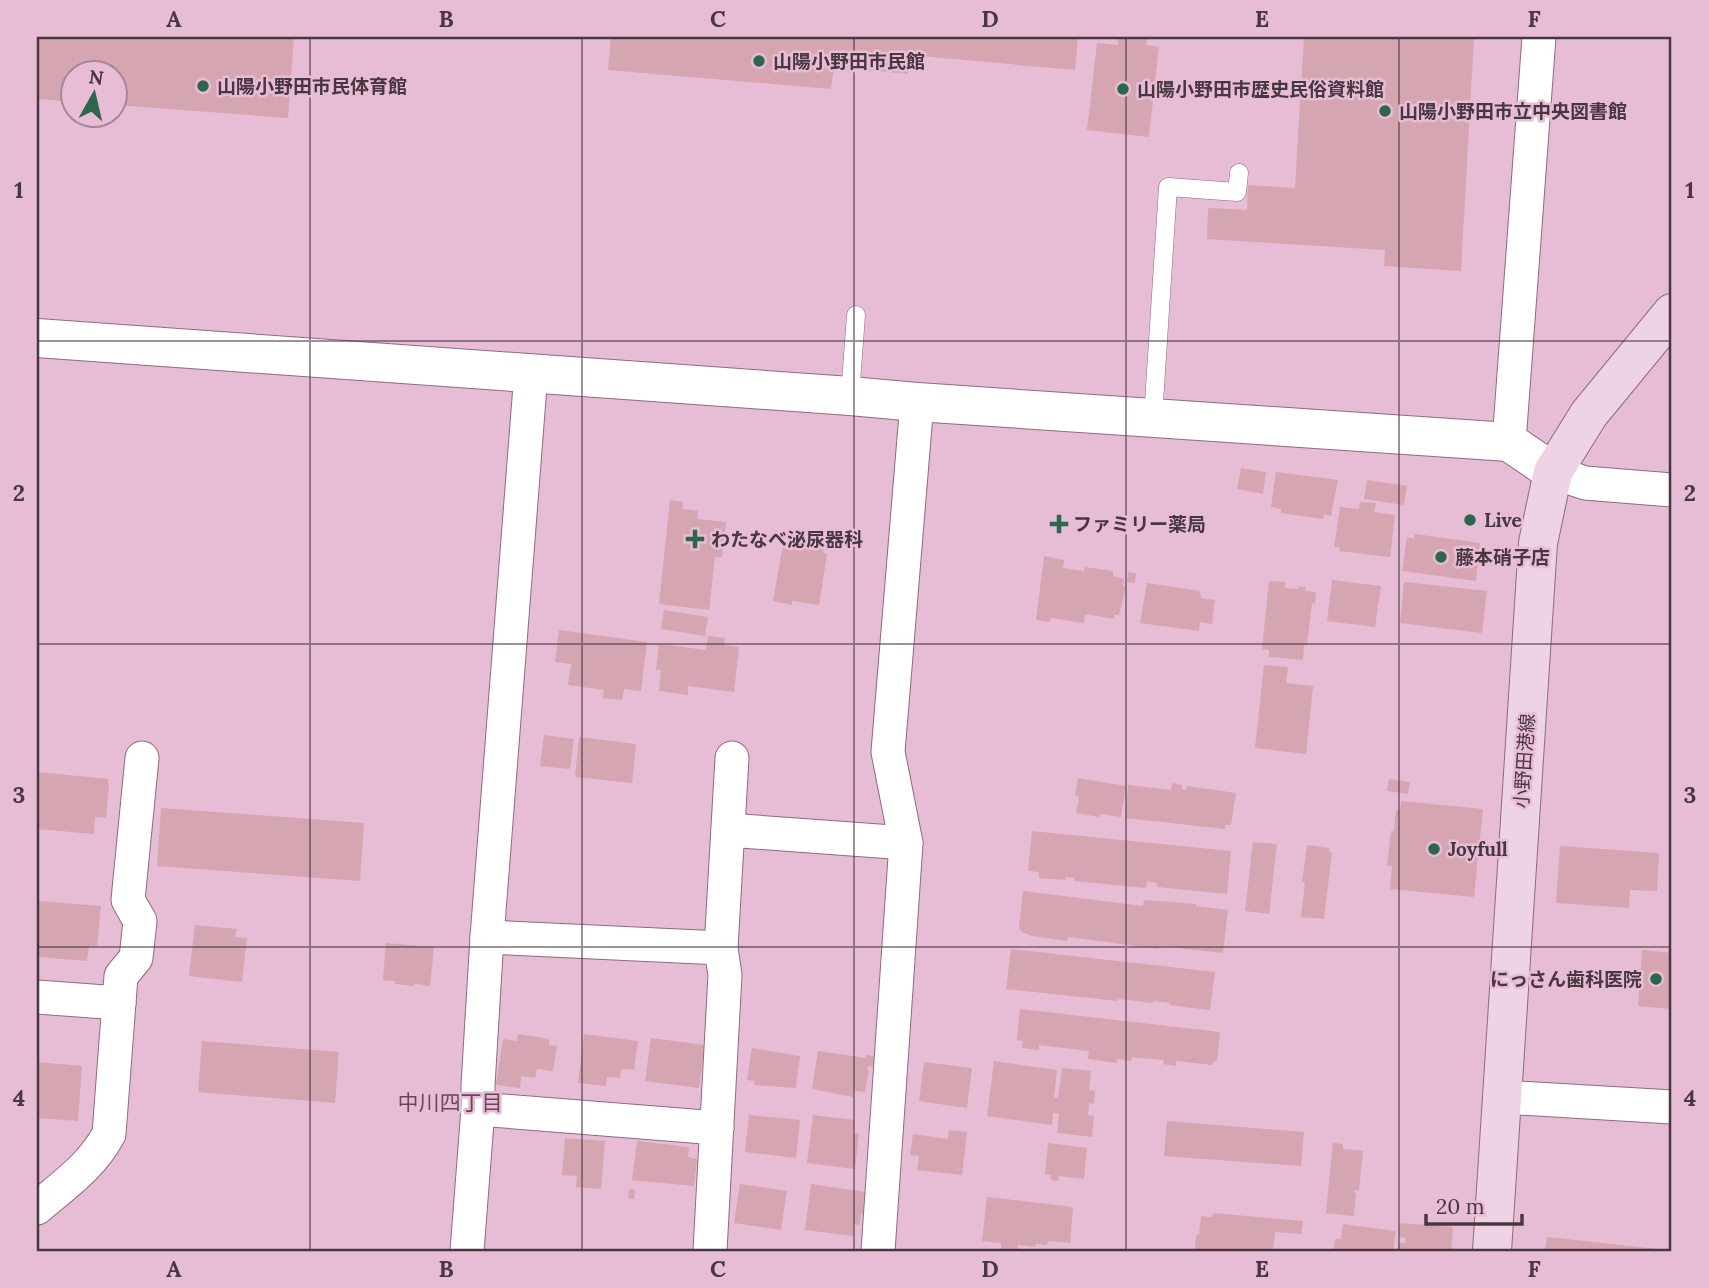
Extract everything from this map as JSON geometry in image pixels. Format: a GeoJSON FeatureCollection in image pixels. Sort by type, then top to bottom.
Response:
{"type":"FeatureCollection","features":[{"type":"Feature","properties":{"kind":"main road","name":"小野田港線"},"geometry":{"type":"LineString","coordinates":[[1492,1251],[1538,543],[1553,472],[1589,414],[1672,313]]}},
{"type":"Feature","properties":{"kind":"street"},"geometry":{"type":"LineString","coordinates":[[1509,442],[1539,37]]}},
{"type":"Feature","properties":{"kind":"street"},"geometry":{"type":"LineString","coordinates":[[37,338],[1509,442],[1553,472],[1585,483],[1672,490]]}},
{"type":"Feature","properties":{"kind":"street"},"geometry":{"type":"LineString","coordinates":[[467,1251],[487,937],[531,373]]}},
{"type":"Feature","properties":{"kind":"street"},"geometry":{"type":"LineString","coordinates":[[878,1251],[906,843],[888,752],[917,402]]}},
{"type":"Feature","properties":{"kind":"street"},"geometry":{"type":"LineString","coordinates":[[37,1208],[88,1165],[109,1134],[121,976],[136,958],[140,921],[128,900],[142,758]]}},
{"type":"Feature","properties":{"kind":"street"},"geometry":{"type":"LineString","coordinates":[[710,1251],[725,975],[721,948],[732,758]]}},
{"type":"Feature","properties":{"kind":"street"},"geometry":{"type":"LineString","coordinates":[[728,830],[906,843]]}},
{"type":"Feature","properties":{"kind":"street"},"geometry":{"type":"LineString","coordinates":[[487,937],[721,948]]}},
{"type":"Feature","properties":{"kind":"street"},"geometry":{"type":"LineString","coordinates":[[37,997],[119,1003]]}},
{"type":"Feature","properties":{"kind":"street"},"geometry":{"type":"LineString","coordinates":[[1501,1097],[1672,1107]]}},
{"type":"Feature","properties":{"kind":"street"},"geometry":{"type":"LineString","coordinates":[[478,1110],[717,1128]]}},
{"type":"Feature","properties":{"kind":"lane"},"geometry":{"type":"LineString","coordinates":[[1153,418],[1168,187],[1237,192],[1239,173]]}},
{"type":"Feature","properties":{"kind":"lane"},"geometry":{"type":"LineString","coordinates":[[850,396],[856,315]]}},
{"type":"Feature","properties":{"kind":"building","name":"山陽小野田市民体育館"},"geometry":{"type":"Polygon","coordinates":[[[37,37],[294,37],[288,118],[130,106],[130,60],[60,60],[60,101],[37,99],[37,37]]]}},
{"type":"Feature","properties":{"kind":"building","name":"山陽小野田市民館"},"geometry":{"type":"Polygon","coordinates":[[[611,37],[1078,37],[1075,70],[910,55],[908,74],[834,67],[831,89],[608,70],[611,37]]]}},
{"type":"Feature","properties":{"kind":"building","name":"山陽小野田市歴史民俗資料館"},"geometry":{"type":"Polygon","coordinates":[[[1118,37],[1147,37],[1146,45],[1159,47],[1149,137],[1087,130],[1097,43],[1118,45],[1118,37]]]}},
{"type":"Feature","properties":{"kind":"building","name":"山陽小野田市立中央図書館"},"geometry":{"type":"Polygon","coordinates":[[[1304,37],[1474,37],[1461,271],[1384,266],[1385,250],[1207,239],[1208,208],[1247,210],[1248,185],[1295,188],[1304,37]]]}},
{"type":"Feature","properties":{"kind":"building"},"geometry":{"type":"Polygon","coordinates":[[[1241,468],[1266,472],[1263,494],[1237,489],[1241,468]]]}},
{"type":"Feature","properties":{"kind":"building"},"geometry":{"type":"Polygon","coordinates":[[[1276,472],[1338,480],[1331,516],[1324,514],[1323,519],[1281,513],[1281,509],[1271,507],[1276,472]]]}},
{"type":"Feature","properties":{"kind":"building"},"geometry":{"type":"Polygon","coordinates":[[[1367,480],[1407,486],[1404,505],[1364,499],[1367,480]]]}},
{"type":"Feature","properties":{"kind":"building","name":"わたなべ泌尿器科"},"geometry":{"type":"Polygon","coordinates":[[[670,500],[683,502],[682,509],[698,511],[697,519],[726,522],[722,557],[715,557],[709,610],[659,604],[670,500]]]}},
{"type":"Feature","properties":{"kind":"building"},"geometry":{"type":"Polygon","coordinates":[[[1360,502],[1376,503],[1374,512],[1395,515],[1390,557],[1339,551],[1340,547],[1334,547],[1340,507],[1359,509],[1360,502]]]}},
{"type":"Feature","properties":{"kind":"building","name":"藤本硝子店"},"geometry":{"type":"Polygon","coordinates":[[[1415,534],[1480,543],[1476,581],[1402,571],[1407,537],[1414,539],[1415,534]]]}},
{"type":"Feature","properties":{"kind":"building"},"geometry":{"type":"Polygon","coordinates":[[[803,540],[825,544],[823,553],[827,554],[819,605],[792,601],[792,605],[773,601],[783,545],[801,548],[803,540]]]}},
{"type":"Feature","properties":{"kind":"building"},"geometry":{"type":"Polygon","coordinates":[[[1044,556],[1064,560],[1063,568],[1084,571],[1085,567],[1113,571],[1113,576],[1124,579],[1123,587],[1126,587],[1119,615],[1114,615],[1114,619],[1085,614],[1084,623],[1051,618],[1050,622],[1036,620],[1044,556]]]}},
{"type":"Feature","properties":{"kind":"building"},"geometry":{"type":"Polygon","coordinates":[[[1128,572],[1136,573],[1135,583],[1127,582],[1128,572]]]}},
{"type":"Feature","properties":{"kind":"building"},"geometry":{"type":"Polygon","coordinates":[[[1332,580],[1381,586],[1375,627],[1327,621],[1332,580]]]}},
{"type":"Feature","properties":{"kind":"building"},"geometry":{"type":"Polygon","coordinates":[[[1269,581],[1285,582],[1285,588],[1306,587],[1305,591],[1316,592],[1303,660],[1269,657],[1269,650],[1262,649],[1269,581]]]}},
{"type":"Feature","properties":{"kind":"building"},"geometry":{"type":"Polygon","coordinates":[[[1404,582],[1487,591],[1482,633],[1400,623],[1404,582]]]}},
{"type":"Feature","properties":{"kind":"building"},"geometry":{"type":"Polygon","coordinates":[[[1147,583],[1200,591],[1201,598],[1215,600],[1212,624],[1200,622],[1199,631],[1140,623],[1147,583]]]}},
{"type":"Feature","properties":{"kind":"building"},"geometry":{"type":"Polygon","coordinates":[[[664,610],[708,617],[705,636],[661,629],[664,610]]]}},
{"type":"Feature","properties":{"kind":"building"},"geometry":{"type":"Polygon","coordinates":[[[559,630],[647,642],[641,691],[624,689],[622,700],[603,698],[604,690],[568,685],[571,664],[555,662],[559,630]]]}},
{"type":"Feature","properties":{"kind":"building"},"geometry":{"type":"Polygon","coordinates":[[[708,636],[725,638],[724,645],[739,647],[734,692],[688,686],[688,695],[659,691],[661,670],[656,670],[659,644],[706,650],[708,636]]]}},
{"type":"Feature","properties":{"kind":"building"},"geometry":{"type":"Polygon","coordinates":[[[1264,665],[1288,667],[1286,683],[1313,686],[1306,754],[1255,748],[1264,665]]]}},
{"type":"Feature","properties":{"kind":"building"},"geometry":{"type":"Polygon","coordinates":[[[544,735],[574,739],[570,769],[540,766],[544,735]]]}},
{"type":"Feature","properties":{"kind":"building"},"geometry":{"type":"Polygon","coordinates":[[[579,737],[636,744],[632,783],[575,777],[579,737]]]}},
{"type":"Feature","properties":{"kind":"building"},"geometry":{"type":"Polygon","coordinates":[[[37,772],[108,779],[106,818],[95,817],[94,834],[37,829],[37,772]]]}},
{"type":"Feature","properties":{"kind":"building"},"geometry":{"type":"Polygon","coordinates":[[[1078,778],[1126,786],[1121,817],[1076,813],[1078,778]]]}},
{"type":"Feature","properties":{"kind":"building"},"geometry":{"type":"Polygon","coordinates":[[[1389,779],[1410,782],[1408,794],[1387,791],[1389,779]]]}},
{"type":"Feature","properties":{"kind":"building"},"geometry":{"type":"Polygon","coordinates":[[[1172,783],[1182,785],[1182,789],[1186,790],[1187,786],[1236,793],[1231,825],[1225,825],[1225,829],[1125,818],[1128,785],[1171,790],[1172,783]]]}},
{"type":"Feature","properties":{"kind":"building","name":"Joyfull"},"geometry":{"type":"Polygon","coordinates":[[[1401,801],[1483,809],[1474,897],[1390,889],[1392,866],[1387,866],[1391,831],[1394,831],[1396,810],[1400,811],[1401,801]]]}},
{"type":"Feature","properties":{"kind":"building"},"geometry":{"type":"Polygon","coordinates":[[[161,808],[364,823],[360,881],[157,866],[161,808]]]}},
{"type":"Feature","properties":{"kind":"building"},"geometry":{"type":"Polygon","coordinates":[[[1032,831],[1231,851],[1227,894],[1157,887],[1157,883],[1147,881],[1146,888],[1074,881],[1075,878],[1066,877],[1066,880],[1039,878],[1039,872],[1028,871],[1032,831]]]}},
{"type":"Feature","properties":{"kind":"building"},"geometry":{"type":"Polygon","coordinates":[[[1253,842],[1277,844],[1269,914],[1245,911],[1253,842]]]}},
{"type":"Feature","properties":{"kind":"building"},"geometry":{"type":"Polygon","coordinates":[[[1307,845],[1329,848],[1332,852],[1324,919],[1301,917],[1307,845]]]}},
{"type":"Feature","properties":{"kind":"building"},"geometry":{"type":"Polygon","coordinates":[[[1560,846],[1659,853],[1657,891],[1630,890],[1629,908],[1556,903],[1560,846]]]}},
{"type":"Feature","properties":{"kind":"building"},"geometry":{"type":"Polygon","coordinates":[[[1023,891],[1143,906],[1144,900],[1196,904],[1228,910],[1223,953],[1160,946],[1159,949],[1068,937],[1067,941],[1032,936],[1019,928],[1023,891]]]}},
{"type":"Feature","properties":{"kind":"building"},"geometry":{"type":"Polygon","coordinates":[[[37,901],[101,906],[97,946],[89,946],[87,961],[37,957],[37,901]]]}},
{"type":"Feature","properties":{"kind":"building"},"geometry":{"type":"Polygon","coordinates":[[[195,925],[237,929],[235,937],[247,938],[242,982],[189,976],[195,925]]]}},
{"type":"Feature","properties":{"kind":"building"},"geometry":{"type":"Polygon","coordinates":[[[386,943],[434,947],[430,986],[395,984],[396,981],[383,980],[386,943]]]}},
{"type":"Feature","properties":{"kind":"building"},"geometry":{"type":"Polygon","coordinates":[[[1011,949],[1215,972],[1210,1010],[1154,1001],[1117,1001],[1006,989],[1011,949]]]}},
{"type":"Feature","properties":{"kind":"building","name":"にっさん歯科医院"},"geometry":{"type":"Polygon","coordinates":[[[1642,950],[1672,953],[1672,1009],[1638,1006],[1642,950]]]}},
{"type":"Feature","properties":{"kind":"building"},"geometry":{"type":"Polygon","coordinates":[[[1020,1009],[1220,1032],[1217,1061],[1213,1061],[1212,1065],[1176,1061],[1176,1066],[1163,1064],[1164,1060],[1132,1057],[1131,1061],[1117,1059],[1117,1063],[1088,1059],[1089,1051],[1039,1045],[1039,1050],[1022,1048],[1023,1041],[1017,1040],[1020,1009]]]}},
{"type":"Feature","properties":{"kind":"building"},"geometry":{"type":"Polygon","coordinates":[[[518,1034],[549,1039],[549,1045],[557,1046],[553,1071],[537,1069],[535,1078],[521,1076],[520,1088],[496,1085],[503,1039],[517,1041],[518,1034]]]}},
{"type":"Feature","properties":{"kind":"building"},"geometry":{"type":"Polygon","coordinates":[[[584,1034],[638,1041],[634,1070],[621,1069],[620,1078],[607,1077],[606,1086],[578,1083],[584,1034]]]}},
{"type":"Feature","properties":{"kind":"building"},"geometry":{"type":"Polygon","coordinates":[[[651,1038],[705,1045],[699,1088],[645,1081],[651,1038]]]}},
{"type":"Feature","properties":{"kind":"building"},"geometry":{"type":"Polygon","coordinates":[[[202,1041],[339,1052],[335,1103],[198,1092],[202,1041]]]}},
{"type":"Feature","properties":{"kind":"building"},"geometry":{"type":"Polygon","coordinates":[[[752,1048],[800,1056],[796,1088],[754,1085],[755,1081],[747,1080],[752,1048]]]}},
{"type":"Feature","properties":{"kind":"building"},"geometry":{"type":"Polygon","coordinates":[[[818,1051],[866,1058],[866,1055],[879,1057],[878,1067],[868,1066],[865,1092],[854,1091],[853,1097],[812,1089],[818,1051]]]}},
{"type":"Feature","properties":{"kind":"building"},"geometry":{"type":"Polygon","coordinates":[[[994,1061],[1057,1070],[1054,1097],[1058,1098],[1062,1068],[1091,1071],[1089,1090],[1095,1091],[1094,1104],[1089,1103],[1088,1115],[1094,1116],[1092,1137],[1057,1133],[1059,1113],[1053,1113],[1052,1125],[987,1116],[994,1061]]]}},
{"type":"Feature","properties":{"kind":"building"},"geometry":{"type":"Polygon","coordinates":[[[37,1062],[82,1066],[78,1121],[37,1118],[37,1062]]]}},
{"type":"Feature","properties":{"kind":"building"},"geometry":{"type":"Polygon","coordinates":[[[924,1062],[972,1068],[967,1108],[919,1101],[924,1062]]]}},
{"type":"Feature","properties":{"kind":"building"},"geometry":{"type":"Polygon","coordinates":[[[749,1115],[800,1120],[796,1158],[745,1152],[749,1115]]]}},
{"type":"Feature","properties":{"kind":"building"},"geometry":{"type":"Polygon","coordinates":[[[813,1115],[855,1120],[853,1133],[859,1134],[855,1169],[807,1163],[813,1115]]]}},
{"type":"Feature","properties":{"kind":"building"},"geometry":{"type":"Polygon","coordinates":[[[1167,1121],[1304,1132],[1301,1166],[1164,1156],[1167,1121]]]}},
{"type":"Feature","properties":{"kind":"building"},"geometry":{"type":"Polygon","coordinates":[[[949,1130],[967,1132],[962,1175],[917,1170],[919,1156],[910,1155],[913,1134],[948,1139],[949,1130]]]}},
{"type":"Feature","properties":{"kind":"building"},"geometry":{"type":"Polygon","coordinates":[[[565,1138],[605,1141],[601,1189],[576,1187],[577,1176],[562,1175],[565,1138]]]}},
{"type":"Feature","properties":{"kind":"building"},"geometry":{"type":"Polygon","coordinates":[[[637,1141],[689,1147],[688,1157],[697,1159],[694,1186],[632,1180],[637,1141]]]}},
{"type":"Feature","properties":{"kind":"building"},"geometry":{"type":"Polygon","coordinates":[[[1048,1143],[1087,1148],[1084,1179],[1059,1176],[1058,1181],[1051,1180],[1051,1175],[1045,1174],[1048,1143]]]}},
{"type":"Feature","properties":{"kind":"building"},"geometry":{"type":"Polygon","coordinates":[[[1333,1143],[1343,1144],[1343,1149],[1363,1151],[1359,1191],[1354,1190],[1354,1216],[1326,1213],[1333,1143]]]}},
{"type":"Feature","properties":{"kind":"building"},"geometry":{"type":"Polygon","coordinates":[[[740,1184],[787,1191],[781,1230],[734,1223],[740,1184]]]}},
{"type":"Feature","properties":{"kind":"building"},"geometry":{"type":"Polygon","coordinates":[[[811,1184],[866,1192],[863,1214],[859,1225],[854,1224],[853,1236],[805,1230],[811,1184]]]}},
{"type":"Feature","properties":{"kind":"building"},"geometry":{"type":"Polygon","coordinates":[[[629,1189],[635,1190],[634,1199],[628,1198],[629,1189]]]}},
{"type":"Feature","properties":{"kind":"building"},"geometry":{"type":"Polygon","coordinates":[[[987,1197],[1073,1207],[1070,1243],[1048,1241],[1047,1245],[1018,1245],[1018,1251],[1001,1251],[1001,1243],[982,1241],[987,1197]]]}},
{"type":"Feature","properties":{"kind":"building"},"geometry":{"type":"Polygon","coordinates":[[[1213,1213],[1303,1221],[1301,1234],[1275,1232],[1273,1251],[1195,1251],[1201,1216],[1212,1217],[1213,1213]]]}},
{"type":"Feature","properties":{"kind":"building"},"geometry":{"type":"Polygon","coordinates":[[[1399,1223],[1453,1227],[1451,1251],[1398,1251],[1398,1243],[1405,1243],[1406,1238],[1399,1237],[1399,1223]]]}},
{"type":"Feature","properties":{"kind":"building"},"geometry":{"type":"Polygon","coordinates":[[[1343,1224],[1396,1231],[1393,1251],[1334,1249],[1335,1239],[1341,1239],[1343,1224]]]}},
{"type":"Feature","properties":{"kind":"building"},"geometry":{"type":"Polygon","coordinates":[[[1547,1237],[1657,1249],[1657,1251],[1545,1251],[1547,1237]]]}},
{"type":"Feature","properties":{"kind":"place","name":"山陽小野田市民館"},"geometry":{"type":"Point","coordinates":[759,61]}},
{"type":"Feature","properties":{"kind":"place","name":"山陽小野田市民体育館"},"geometry":{"type":"Point","coordinates":[203,86]}},
{"type":"Feature","properties":{"kind":"place","name":"山陽小野田市歴史民俗資料館"},"geometry":{"type":"Point","coordinates":[1123,89]}},
{"type":"Feature","properties":{"kind":"place","name":"山陽小野田市立中央図書館"},"geometry":{"type":"Point","coordinates":[1385,111]}},
{"type":"Feature","properties":{"kind":"place","name":"Live"},"geometry":{"type":"Point","coordinates":[1470,520]}},
{"type":"Feature","properties":{"kind":"place","name":"ファミリー薬局"},"geometry":{"type":"Point","coordinates":[1059,524]}},
{"type":"Feature","properties":{"kind":"place","name":"わたなべ泌尿器科"},"geometry":{"type":"Point","coordinates":[695,539]}},
{"type":"Feature","properties":{"kind":"place","name":"藤本硝子店"},"geometry":{"type":"Point","coordinates":[1441,557]}},
{"type":"Feature","properties":{"kind":"place","name":"Joyfull"},"geometry":{"type":"Point","coordinates":[1434,849]}},
{"type":"Feature","properties":{"kind":"place","name":"にっさん歯科医院"},"geometry":{"type":"Point","coordinates":[1656,979]}},
{"type":"Feature","properties":{"kind":"district","name":"中川四丁目"},"geometry":{"type":"Point","coordinates":[450,1103]}}]}
